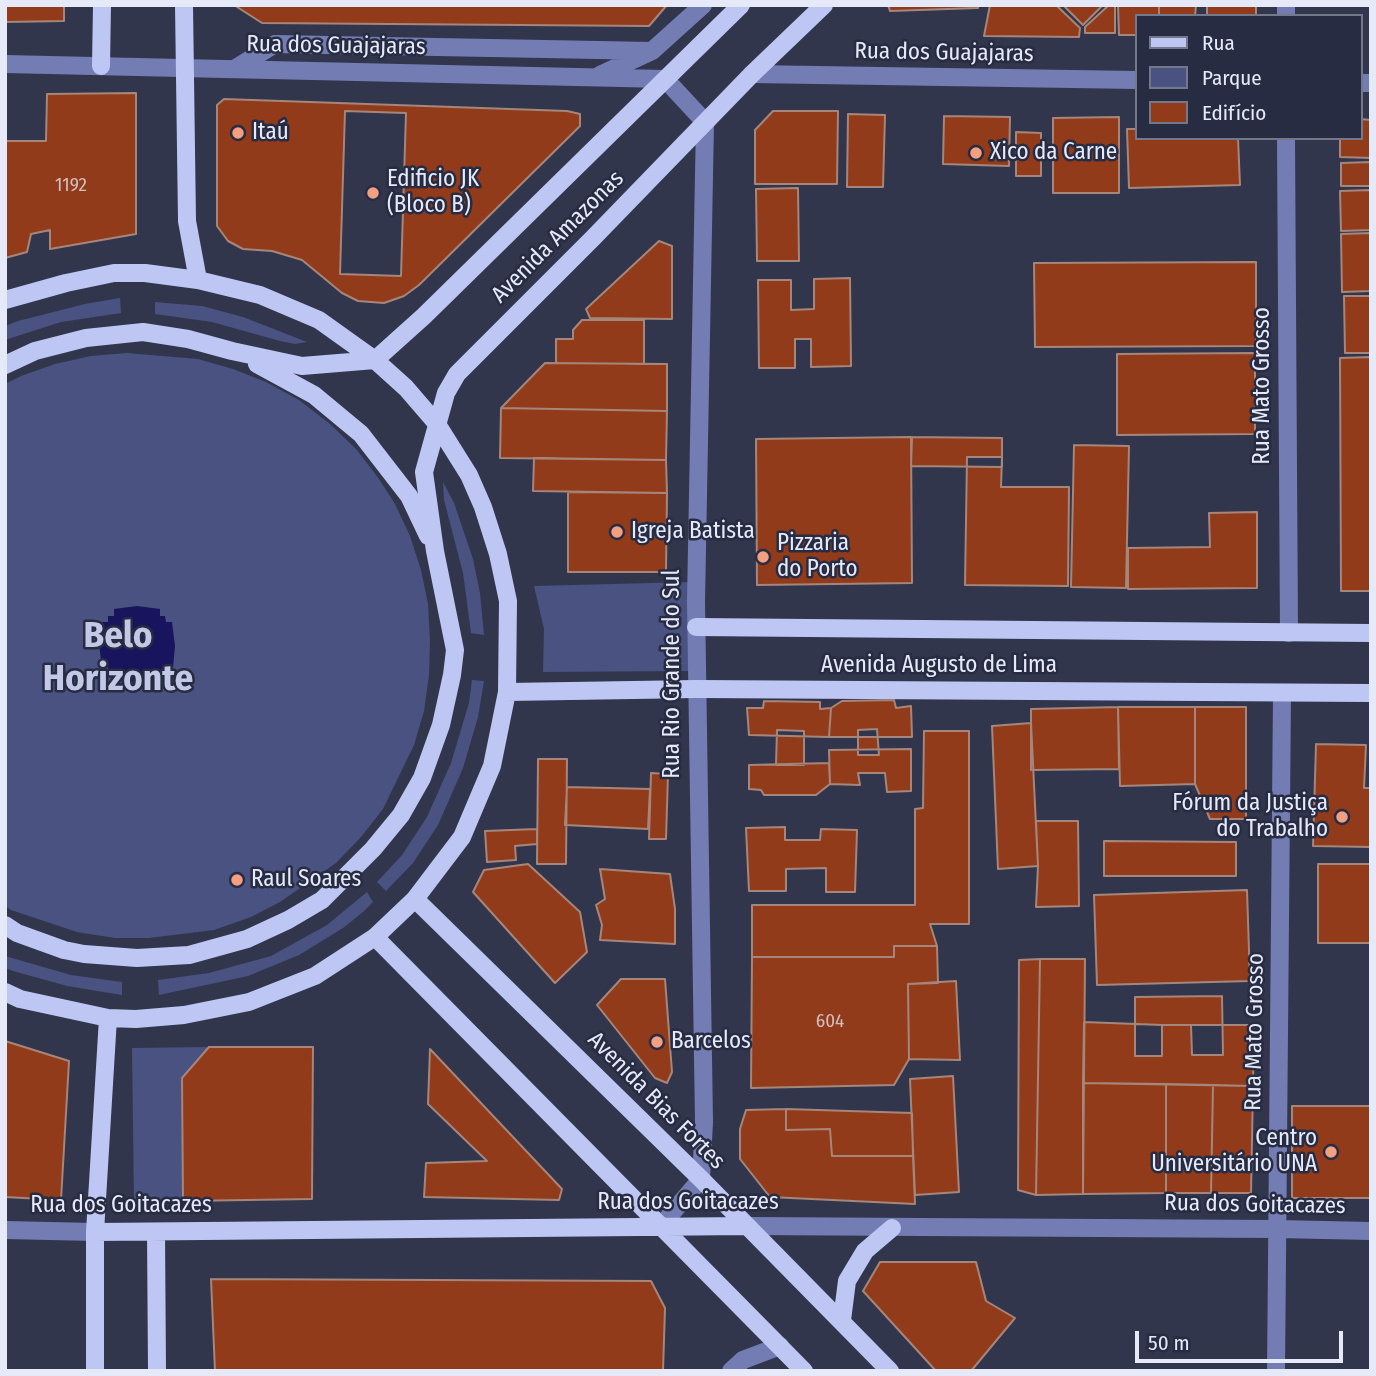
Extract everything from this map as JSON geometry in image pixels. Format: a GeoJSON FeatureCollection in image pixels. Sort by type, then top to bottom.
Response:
{"type":"FeatureCollection","features":[{"type":"Feature","properties":{"kind":"main road"},"geometry":{"type":"LineString","coordinates":[[101,66],[102,5]]}},
{"type":"Feature","properties":{"kind":"main road"},"geometry":{"type":"LineString","coordinates":[[184,5],[187,221],[198,280]]}},
{"type":"Feature","properties":{"kind":"main road","name":"Avenida Amazonas"},"geometry":{"type":"LineString","coordinates":[[375,360],[424,316],[741,5]]}},
{"type":"Feature","properties":{"kind":"main road","name":"Avenida Amazonas"},"geometry":{"type":"LineString","coordinates":[[435,551],[424,472],[446,393],[457,374],[752,74],[824,5]]}},
{"type":"Feature","properties":{"kind":"main road"},"geometry":{"type":"LineString","coordinates":[[5,300],[114,273],[145,273],[198,280],[260,295],[319,320],[375,360],[406,388],[438,424],[470,475],[483,507],[498,554],[508,601],[508,692],[492,766],[462,837],[415,899],[375,937],[316,976],[249,1002],[184,1015],[136,1019],[108,1018],[20,999],[5,992]]}},
{"type":"Feature","properties":{"kind":"main road"},"geometry":{"type":"LineString","coordinates":[[5,365],[35,351],[86,338],[143,332],[188,339],[302,366],[375,360]]}},
{"type":"Feature","properties":{"kind":"main road"},"geometry":{"type":"LineString","coordinates":[[9,930],[64,950],[137,958],[189,955],[247,939],[288,920],[321,900],[354,870],[401,815],[422,778],[442,725],[455,650],[435,551],[409,496],[361,434],[314,395],[232,351]]}},
{"type":"Feature","properties":{"kind":"main road","name":"Avenida Augusto de Lima"},"geometry":{"type":"LineString","coordinates":[[696,627],[1371,633]]}},
{"type":"Feature","properties":{"kind":"main road","name":"Avenida Augusto de Lima"},"geometry":{"type":"LineString","coordinates":[[508,692],[696,689],[1371,693]]}},
{"type":"Feature","properties":{"kind":"main road","name":"Avenida Bias Fortes"},"geometry":{"type":"LineString","coordinates":[[415,899],[702,1180],[890,1371]]}},
{"type":"Feature","properties":{"kind":"main road"},"geometry":{"type":"LineString","coordinates":[[375,937],[804,1371]]}},
{"type":"Feature","properties":{"kind":"main road"},"geometry":{"type":"LineString","coordinates":[[95,1371],[96,1232],[108,1018]]}},
{"type":"Feature","properties":{"kind":"main road","name":"Rua dos Goitacazes"},"geometry":{"type":"LineString","coordinates":[[96,1232],[747,1226]]}},
{"type":"Feature","properties":{"kind":"main road"},"geometry":{"type":"LineString","coordinates":[[842,1320],[847,1281],[865,1251],[892,1228]]}},
{"type":"Feature","properties":{"kind":"main road"},"geometry":{"type":"LineString","coordinates":[[156,1232],[157,1371]]}},
{"type":"Feature","properties":{"kind":"street"},"geometry":{"type":"LineString","coordinates":[[599,76],[652,51],[704,5]]}},
{"type":"Feature","properties":{"kind":"street"},"geometry":{"type":"LineString","coordinates":[[236,69],[275,44],[652,51]]}},
{"type":"Feature","properties":{"kind":"street","name":"Rua dos Guajajaras"},"geometry":{"type":"LineString","coordinates":[[5,64],[665,79]]}},
{"type":"Feature","properties":{"kind":"street","name":"Rua dos Guajajaras"},"geometry":{"type":"LineString","coordinates":[[752,74],[1134,80]]}},
{"type":"Feature","properties":{"kind":"street"},"geometry":{"type":"LineString","coordinates":[[665,79],[705,122]]}},
{"type":"Feature","properties":{"kind":"street","name":"Rua Rio Grande do Sul"},"geometry":{"type":"LineString","coordinates":[[702,1180],[704,1122],[696,627],[705,122]]}},
{"type":"Feature","properties":{"kind":"street","name":"Rua Mato Grosso"},"geometry":{"type":"LineString","coordinates":[[1286,140],[1289,633]]}},
{"type":"Feature","properties":{"kind":"street","name":"Rua Mato Grosso"},"geometry":{"type":"LineString","coordinates":[[1276,1371],[1282,693]]}},
{"type":"Feature","properties":{"kind":"street"},"geometry":{"type":"LineString","coordinates":[[660,1227],[702,1180]]}},
{"type":"Feature","properties":{"kind":"street","name":"Rua dos Goitacazes"},"geometry":{"type":"LineString","coordinates":[[747,1226],[1277,1228],[1371,1231]]}},
{"type":"Feature","properties":{"kind":"street","name":"Rua dos Goitacazes"},"geometry":{"type":"LineString","coordinates":[[5,1230],[96,1232]]}},
{"type":"Feature","properties":{"kind":"street"},"geometry":{"type":"LineString","coordinates":[[731,1371],[743,1360],[780,1346]]}},
{"type":"Feature","properties":{"kind":"green space"},"geometry":{"type":"Polygon","coordinates":[[[120,298],[121,313],[61,322],[5,340],[5,326],[18,321],[120,298]]]}},
{"type":"Feature","properties":{"kind":"green space"},"geometry":{"type":"Polygon","coordinates":[[[155,302],[202,306],[243,317],[307,342],[295,344],[212,322],[155,314],[155,302]]]}},
{"type":"Feature","properties":{"kind":"green space"},"geometry":{"type":"Polygon","coordinates":[[[127,353],[198,359],[233,369],[266,382],[299,400],[330,424],[357,450],[379,479],[395,504],[410,536],[428,604],[430,641],[424,711],[414,745],[383,809],[361,837],[336,863],[280,902],[251,917],[214,930],[149,938],[115,938],[77,932],[5,906],[5,384],[55,364],[91,356],[127,353]]]}},
{"type":"Feature","properties":{"kind":"green space"},"geometry":{"type":"Polygon","coordinates":[[[443,482],[454,503],[473,559],[484,635],[471,633],[463,573],[444,500],[443,482]]]}},
{"type":"Feature","properties":{"kind":"green space"},"geometry":{"type":"Polygon","coordinates":[[[692,582],[689,671],[543,672],[544,629],[534,586],[692,582]]]}},
{"type":"Feature","properties":{"kind":"green space"},"geometry":{"type":"Polygon","coordinates":[[[472,680],[484,681],[478,717],[463,768],[438,825],[413,863],[386,891],[377,882],[402,855],[427,817],[451,763],[469,703],[472,680]]]}},
{"type":"Feature","properties":{"kind":"green space"},"geometry":{"type":"Polygon","coordinates":[[[367,892],[373,902],[363,912],[343,928],[299,955],[248,976],[159,995],[158,980],[209,973],[271,956],[327,925],[367,892]]]}},
{"type":"Feature","properties":{"kind":"green space"},"geometry":{"type":"Polygon","coordinates":[[[5,956],[71,975],[122,982],[122,995],[67,986],[13,971],[5,968],[5,956]]]}},
{"type":"Feature","properties":{"kind":"green space"},"geometry":{"type":"Polygon","coordinates":[[[209,1047],[182,1078],[183,1201],[134,1202],[132,1048],[209,1047]]]}},
{"type":"Feature","properties":{"kind":"shaded area"},"geometry":{"type":"Polygon","coordinates":[[[137,606],[160,609],[160,616],[165,616],[166,622],[172,622],[175,646],[173,668],[166,668],[165,674],[158,674],[158,679],[136,682],[114,680],[115,674],[108,674],[108,667],[102,667],[99,645],[102,622],[108,622],[108,616],[114,616],[114,609],[137,606]]]}},
{"type":"Feature","properties":{"kind":"building"},"geometry":{"type":"Polygon","coordinates":[[[5,5],[64,5],[64,21],[5,22],[5,5]]]}},
{"type":"Feature","properties":{"kind":"building"},"geometry":{"type":"Polygon","coordinates":[[[234,5],[667,5],[649,26],[262,23],[234,5]]]}},
{"type":"Feature","properties":{"kind":"building"},"geometry":{"type":"Polygon","coordinates":[[[888,5],[978,5],[978,8],[890,11],[888,5]]]}},
{"type":"Feature","properties":{"kind":"building"},"geometry":{"type":"Polygon","coordinates":[[[990,5],[1056,5],[1080,28],[1079,37],[984,36],[990,5]]]}},
{"type":"Feature","properties":{"kind":"building"},"geometry":{"type":"Polygon","coordinates":[[[1063,5],[1103,5],[1083,25],[1063,5]]]}},
{"type":"Feature","properties":{"kind":"building"},"geometry":{"type":"Polygon","coordinates":[[[1109,5],[1115,5],[1115,33],[1085,33],[1085,27],[1109,5]]]}},
{"type":"Feature","properties":{"kind":"building"},"geometry":{"type":"Polygon","coordinates":[[[1118,5],[1159,5],[1159,14],[1134,14],[1134,35],[1119,35],[1118,5]]]}},
{"type":"Feature","properties":{"kind":"building"},"geometry":{"type":"Polygon","coordinates":[[[1159,5],[1196,5],[1195,14],[1159,14],[1159,5]]]}},
{"type":"Feature","properties":{"kind":"building"},"geometry":{"type":"Polygon","coordinates":[[[1207,5],[1256,5],[1256,14],[1207,14],[1207,5]]]}},
{"type":"Feature","properties":{"kind":"building"},"geometry":{"type":"Polygon","coordinates":[[[136,93],[136,234],[50,249],[50,230],[31,234],[27,252],[5,258],[5,141],[46,141],[47,94],[136,93]]]}},
{"type":"Feature","properties":{"kind":"building"},"geometry":{"type":"Polygon","coordinates":[[[224,99],[567,111],[580,114],[580,126],[419,285],[404,296],[384,303],[358,301],[342,293],[302,260],[272,251],[243,249],[228,241],[217,226],[217,105],[224,99]]]}},
{"type":"Feature","properties":{"kind":"building","name":"Edificio JK (Bloco B)"},"geometry":{"type":"Polygon","coordinates":[[[345,111],[406,113],[401,276],[340,274],[345,111]]]}},
{"type":"Feature","properties":{"kind":"building"},"geometry":{"type":"Polygon","coordinates":[[[773,111],[838,111],[837,184],[755,184],[755,130],[773,111]]]}},
{"type":"Feature","properties":{"kind":"building"},"geometry":{"type":"Polygon","coordinates":[[[848,114],[885,115],[883,187],[847,187],[848,114]]]}},
{"type":"Feature","properties":{"kind":"building"},"geometry":{"type":"Polygon","coordinates":[[[944,116],[1010,117],[1009,166],[943,164],[944,116]]]}},
{"type":"Feature","properties":{"kind":"building"},"geometry":{"type":"Polygon","coordinates":[[[1119,117],[1119,193],[1053,193],[1053,118],[1119,117]]]}},
{"type":"Feature","properties":{"kind":"building"},"geometry":{"type":"Polygon","coordinates":[[[1362,119],[1371,120],[1371,158],[1340,157],[1340,140],[1362,140],[1362,119]]]}},
{"type":"Feature","properties":{"kind":"building"},"geometry":{"type":"Polygon","coordinates":[[[1127,129],[1134,129],[1134,140],[1238,140],[1240,185],[1129,188],[1127,129]]]}},
{"type":"Feature","properties":{"kind":"building"},"geometry":{"type":"Polygon","coordinates":[[[1016,132],[1041,133],[1041,176],[1016,176],[1016,132]]]}},
{"type":"Feature","properties":{"kind":"building"},"geometry":{"type":"Polygon","coordinates":[[[1371,162],[1371,186],[1341,186],[1341,163],[1371,162]]]}},
{"type":"Feature","properties":{"kind":"building"},"geometry":{"type":"Polygon","coordinates":[[[798,188],[799,261],[757,261],[756,189],[798,188]]]}},
{"type":"Feature","properties":{"kind":"building"},"geometry":{"type":"Polygon","coordinates":[[[1371,190],[1371,230],[1341,231],[1340,191],[1371,190]]]}},
{"type":"Feature","properties":{"kind":"building"},"geometry":{"type":"Polygon","coordinates":[[[1371,233],[1371,291],[1342,292],[1341,234],[1371,233]]]}},
{"type":"Feature","properties":{"kind":"building"},"geometry":{"type":"Polygon","coordinates":[[[659,241],[672,246],[672,319],[590,318],[586,309],[659,241]]]}},
{"type":"Feature","properties":{"kind":"building"},"geometry":{"type":"Polygon","coordinates":[[[1256,262],[1256,346],[1035,347],[1034,263],[1256,262]]]}},
{"type":"Feature","properties":{"kind":"building"},"geometry":{"type":"Polygon","coordinates":[[[850,278],[851,366],[811,367],[811,339],[795,339],[795,368],[759,368],[758,280],[791,280],[791,310],[814,309],[814,279],[850,278]]]}},
{"type":"Feature","properties":{"kind":"building"},"geometry":{"type":"Polygon","coordinates":[[[1344,296],[1371,296],[1371,353],[1345,353],[1344,296]]]}},
{"type":"Feature","properties":{"kind":"building"},"geometry":{"type":"Polygon","coordinates":[[[582,320],[644,320],[644,364],[556,363],[556,339],[573,339],[573,330],[582,320]]]}},
{"type":"Feature","properties":{"kind":"building"},"geometry":{"type":"Polygon","coordinates":[[[1255,353],[1255,434],[1117,435],[1117,354],[1255,353]]]}},
{"type":"Feature","properties":{"kind":"building"},"geometry":{"type":"Polygon","coordinates":[[[1371,357],[1371,591],[1341,591],[1340,358],[1371,357]]]}},
{"type":"Feature","properties":{"kind":"building"},"geometry":{"type":"Polygon","coordinates":[[[545,363],[667,364],[667,411],[501,408],[545,363]]]}},
{"type":"Feature","properties":{"kind":"building"},"geometry":{"type":"Polygon","coordinates":[[[501,408],[667,411],[666,460],[500,458],[501,408]]]}},
{"type":"Feature","properties":{"kind":"building"},"geometry":{"type":"Polygon","coordinates":[[[911,437],[912,583],[757,585],[756,439],[911,437]]]}},
{"type":"Feature","properties":{"kind":"building"},"geometry":{"type":"Polygon","coordinates":[[[912,437],[1002,438],[1002,467],[911,466],[912,437]]]}},
{"type":"Feature","properties":{"kind":"building"},"geometry":{"type":"Polygon","coordinates":[[[1074,445],[1129,446],[1126,588],[1071,587],[1074,445]]]}},
{"type":"Feature","properties":{"kind":"building"},"geometry":{"type":"Polygon","coordinates":[[[967,457],[1002,457],[1001,487],[1069,487],[1068,586],[965,585],[967,457]]]}},
{"type":"Feature","properties":{"kind":"building"},"geometry":{"type":"Polygon","coordinates":[[[534,458],[666,460],[667,493],[533,491],[534,458]]]}},
{"type":"Feature","properties":{"kind":"building","name":"Igreja Batista"},"geometry":{"type":"Polygon","coordinates":[[[568,492],[667,493],[666,572],[568,572],[568,492]]]}},
{"type":"Feature","properties":{"kind":"building"},"geometry":{"type":"Polygon","coordinates":[[[1257,512],[1257,588],[1128,589],[1128,548],[1210,547],[1209,513],[1257,512]]]}},
{"type":"Feature","properties":{"kind":"building"},"geometry":{"type":"Polygon","coordinates":[[[894,700],[896,708],[911,706],[912,737],[829,737],[831,708],[842,701],[894,700]]]}},
{"type":"Feature","properties":{"kind":"building"},"geometry":{"type":"Polygon","coordinates":[[[764,701],[820,702],[820,709],[831,708],[829,737],[749,735],[747,708],[763,708],[764,701]]]}},
{"type":"Feature","properties":{"kind":"building"},"geometry":{"type":"Polygon","coordinates":[[[1118,707],[1119,769],[1031,770],[1031,709],[1118,707]]]}},
{"type":"Feature","properties":{"kind":"building"},"geometry":{"type":"Polygon","coordinates":[[[1118,707],[1195,707],[1195,784],[1120,786],[1118,707]]]}},
{"type":"Feature","properties":{"kind":"building"},"geometry":{"type":"Polygon","coordinates":[[[1195,707],[1246,707],[1246,819],[1210,819],[1195,784],[1195,707]]]}},
{"type":"Feature","properties":{"kind":"building"},"geometry":{"type":"Polygon","coordinates":[[[1031,723],[1038,866],[998,869],[992,726],[1031,723]]]}},
{"type":"Feature","properties":{"kind":"building"},"geometry":{"type":"Polygon","coordinates":[[[877,729],[879,755],[858,755],[858,730],[877,729]]]}},
{"type":"Feature","properties":{"kind":"building"},"geometry":{"type":"Polygon","coordinates":[[[777,730],[804,731],[804,765],[776,765],[777,730]]]}},
{"type":"Feature","properties":{"kind":"building"},"geometry":{"type":"Polygon","coordinates":[[[924,731],[969,731],[969,924],[930,924],[937,946],[894,946],[894,957],[752,957],[752,905],[915,905],[915,809],[923,808],[924,731]]]}},
{"type":"Feature","properties":{"kind":"building","name":"Fórum da Justiça do Trabalho"},"geometry":{"type":"Polygon","coordinates":[[[1316,744],[1366,745],[1364,788],[1371,788],[1371,847],[1313,846],[1316,744]]]}},
{"type":"Feature","properties":{"kind":"building"},"geometry":{"type":"Polygon","coordinates":[[[911,749],[911,791],[887,792],[885,773],[858,773],[860,785],[830,784],[829,750],[911,749]]]}},
{"type":"Feature","properties":{"kind":"building"},"geometry":{"type":"Polygon","coordinates":[[[538,759],[567,759],[566,864],[537,864],[538,759]]]}},
{"type":"Feature","properties":{"kind":"building"},"geometry":{"type":"Polygon","coordinates":[[[829,763],[830,784],[816,795],[764,795],[761,790],[749,789],[749,765],[829,763]]]}},
{"type":"Feature","properties":{"kind":"building"},"geometry":{"type":"Polygon","coordinates":[[[651,773],[668,774],[666,839],[649,839],[651,773]]]}},
{"type":"Feature","properties":{"kind":"building"},"geometry":{"type":"Polygon","coordinates":[[[567,787],[650,789],[648,829],[565,825],[567,787]]]}},
{"type":"Feature","properties":{"kind":"building"},"geometry":{"type":"Polygon","coordinates":[[[1036,821],[1078,821],[1079,906],[1036,907],[1036,821]]]}},
{"type":"Feature","properties":{"kind":"building"},"geometry":{"type":"Polygon","coordinates":[[[785,827],[785,840],[820,840],[821,829],[857,830],[855,892],[826,892],[826,868],[786,869],[786,891],[749,891],[746,828],[785,827]]]}},
{"type":"Feature","properties":{"kind":"building"},"geometry":{"type":"Polygon","coordinates":[[[537,829],[537,844],[515,846],[516,860],[487,862],[485,831],[537,829]]]}},
{"type":"Feature","properties":{"kind":"building"},"geometry":{"type":"Polygon","coordinates":[[[1104,841],[1236,842],[1236,876],[1104,876],[1104,841]]]}},
{"type":"Feature","properties":{"kind":"building"},"geometry":{"type":"Polygon","coordinates":[[[528,864],[580,912],[587,952],[555,983],[473,892],[484,870],[528,864]]]}},
{"type":"Feature","properties":{"kind":"building"},"geometry":{"type":"Polygon","coordinates":[[[1318,864],[1371,864],[1371,943],[1318,943],[1318,864]]]}},
{"type":"Feature","properties":{"kind":"building"},"geometry":{"type":"Polygon","coordinates":[[[600,869],[670,874],[675,909],[675,944],[600,940],[602,925],[596,905],[605,899],[600,869]]]}},
{"type":"Feature","properties":{"kind":"building"},"geometry":{"type":"Polygon","coordinates":[[[1247,890],[1250,981],[1097,985],[1094,895],[1247,890]]]}},
{"type":"Feature","properties":{"kind":"building"},"geometry":{"type":"Polygon","coordinates":[[[894,946],[937,946],[938,983],[908,984],[909,1059],[894,1085],[751,1088],[752,957],[894,957],[894,946]]]}},
{"type":"Feature","properties":{"kind":"building"},"geometry":{"type":"Polygon","coordinates":[[[1040,959],[1036,1195],[1018,1190],[1019,960],[1040,959]]]}},
{"type":"Feature","properties":{"kind":"building"},"geometry":{"type":"Polygon","coordinates":[[[1040,959],[1085,959],[1083,1194],[1036,1195],[1040,959]]]}},
{"type":"Feature","properties":{"kind":"building"},"geometry":{"type":"Polygon","coordinates":[[[621,979],[665,979],[672,1072],[667,1083],[655,1078],[597,1005],[621,979]]]}},
{"type":"Feature","properties":{"kind":"building"},"geometry":{"type":"Polygon","coordinates":[[[956,981],[960,1060],[909,1059],[908,984],[956,981]]]}},
{"type":"Feature","properties":{"kind":"building"},"geometry":{"type":"Polygon","coordinates":[[[1222,996],[1223,1055],[1192,1055],[1191,1025],[1162,1025],[1162,1056],[1135,1056],[1135,997],[1222,996]]]}},
{"type":"Feature","properties":{"kind":"building"},"geometry":{"type":"Polygon","coordinates":[[[1084,1022],[1254,1025],[1253,1086],[1083,1083],[1084,1022]]]}},
{"type":"Feature","properties":{"kind":"building"},"geometry":{"type":"Polygon","coordinates":[[[5,1041],[69,1061],[61,1200],[5,1197],[5,1041]]]}},
{"type":"Feature","properties":{"kind":"building"},"geometry":{"type":"Polygon","coordinates":[[[209,1047],[313,1047],[312,1199],[183,1201],[182,1078],[209,1047]]]}},
{"type":"Feature","properties":{"kind":"building"},"geometry":{"type":"Polygon","coordinates":[[[430,1049],[562,1189],[559,1200],[424,1197],[426,1163],[487,1161],[428,1104],[430,1049]]]}},
{"type":"Feature","properties":{"kind":"building"},"geometry":{"type":"Polygon","coordinates":[[[953,1076],[959,1192],[915,1195],[910,1079],[953,1076]]]}},
{"type":"Feature","properties":{"kind":"building"},"geometry":{"type":"Polygon","coordinates":[[[1083,1083],[1166,1084],[1166,1193],[1083,1194],[1083,1083]]]}},
{"type":"Feature","properties":{"kind":"building"},"geometry":{"type":"Polygon","coordinates":[[[1166,1084],[1213,1085],[1211,1193],[1166,1193],[1166,1084]]]}},
{"type":"Feature","properties":{"kind":"building"},"geometry":{"type":"Polygon","coordinates":[[[1213,1085],[1253,1086],[1251,1193],[1211,1193],[1213,1085]]]}},
{"type":"Feature","properties":{"kind":"building"},"geometry":{"type":"Polygon","coordinates":[[[1292,1106],[1371,1106],[1371,1198],[1292,1198],[1292,1106]]]}},
{"type":"Feature","properties":{"kind":"building"},"geometry":{"type":"Polygon","coordinates":[[[786,1109],[786,1130],[830,1129],[832,1156],[913,1156],[915,1204],[770,1197],[740,1159],[740,1129],[746,1110],[786,1109]]]}},
{"type":"Feature","properties":{"kind":"building"},"geometry":{"type":"Polygon","coordinates":[[[786,1109],[912,1113],[913,1156],[832,1156],[830,1129],[786,1130],[786,1109]]]}},
{"type":"Feature","properties":{"kind":"building"},"geometry":{"type":"Polygon","coordinates":[[[880,1262],[976,1262],[986,1301],[1015,1318],[971,1371],[936,1371],[863,1291],[880,1262]]]}},
{"type":"Feature","properties":{"kind":"building"},"geometry":{"type":"Polygon","coordinates":[[[211,1279],[651,1281],[665,1308],[663,1371],[215,1371],[211,1279]]]}},
{"type":"Feature","properties":{"kind":"place","name":"Itaú"},"geometry":{"type":"Point","coordinates":[238,133]}},
{"type":"Feature","properties":{"kind":"place","name":"Xico da Carne"},"geometry":{"type":"Point","coordinates":[976,153]}},
{"type":"Feature","properties":{"kind":"place","name":"Edificio JK (Bloco B)"},"geometry":{"type":"Point","coordinates":[373,193]}},
{"type":"Feature","properties":{"kind":"place","name":"Igreja Batista"},"geometry":{"type":"Point","coordinates":[617,532]}},
{"type":"Feature","properties":{"kind":"place","name":"Pizzaria do Porto"},"geometry":{"type":"Point","coordinates":[763,557]}},
{"type":"Feature","properties":{"kind":"place","name":"Fórum da Justiça do Trabalho"},"geometry":{"type":"Point","coordinates":[1342,817]}},
{"type":"Feature","properties":{"kind":"place","name":"Raul Soares"},"geometry":{"type":"Point","coordinates":[237,880]}},
{"type":"Feature","properties":{"kind":"place","name":"Barcelos"},"geometry":{"type":"Point","coordinates":[657,1042]}},
{"type":"Feature","properties":{"kind":"place","name":"Centro Universitário UNA"},"geometry":{"type":"Point","coordinates":[1331,1152]}},
{"type":"Feature","properties":{"kind":"district","name":"Belo Horizonte"},"geometry":{"type":"Point","coordinates":[118,658]}}]}
